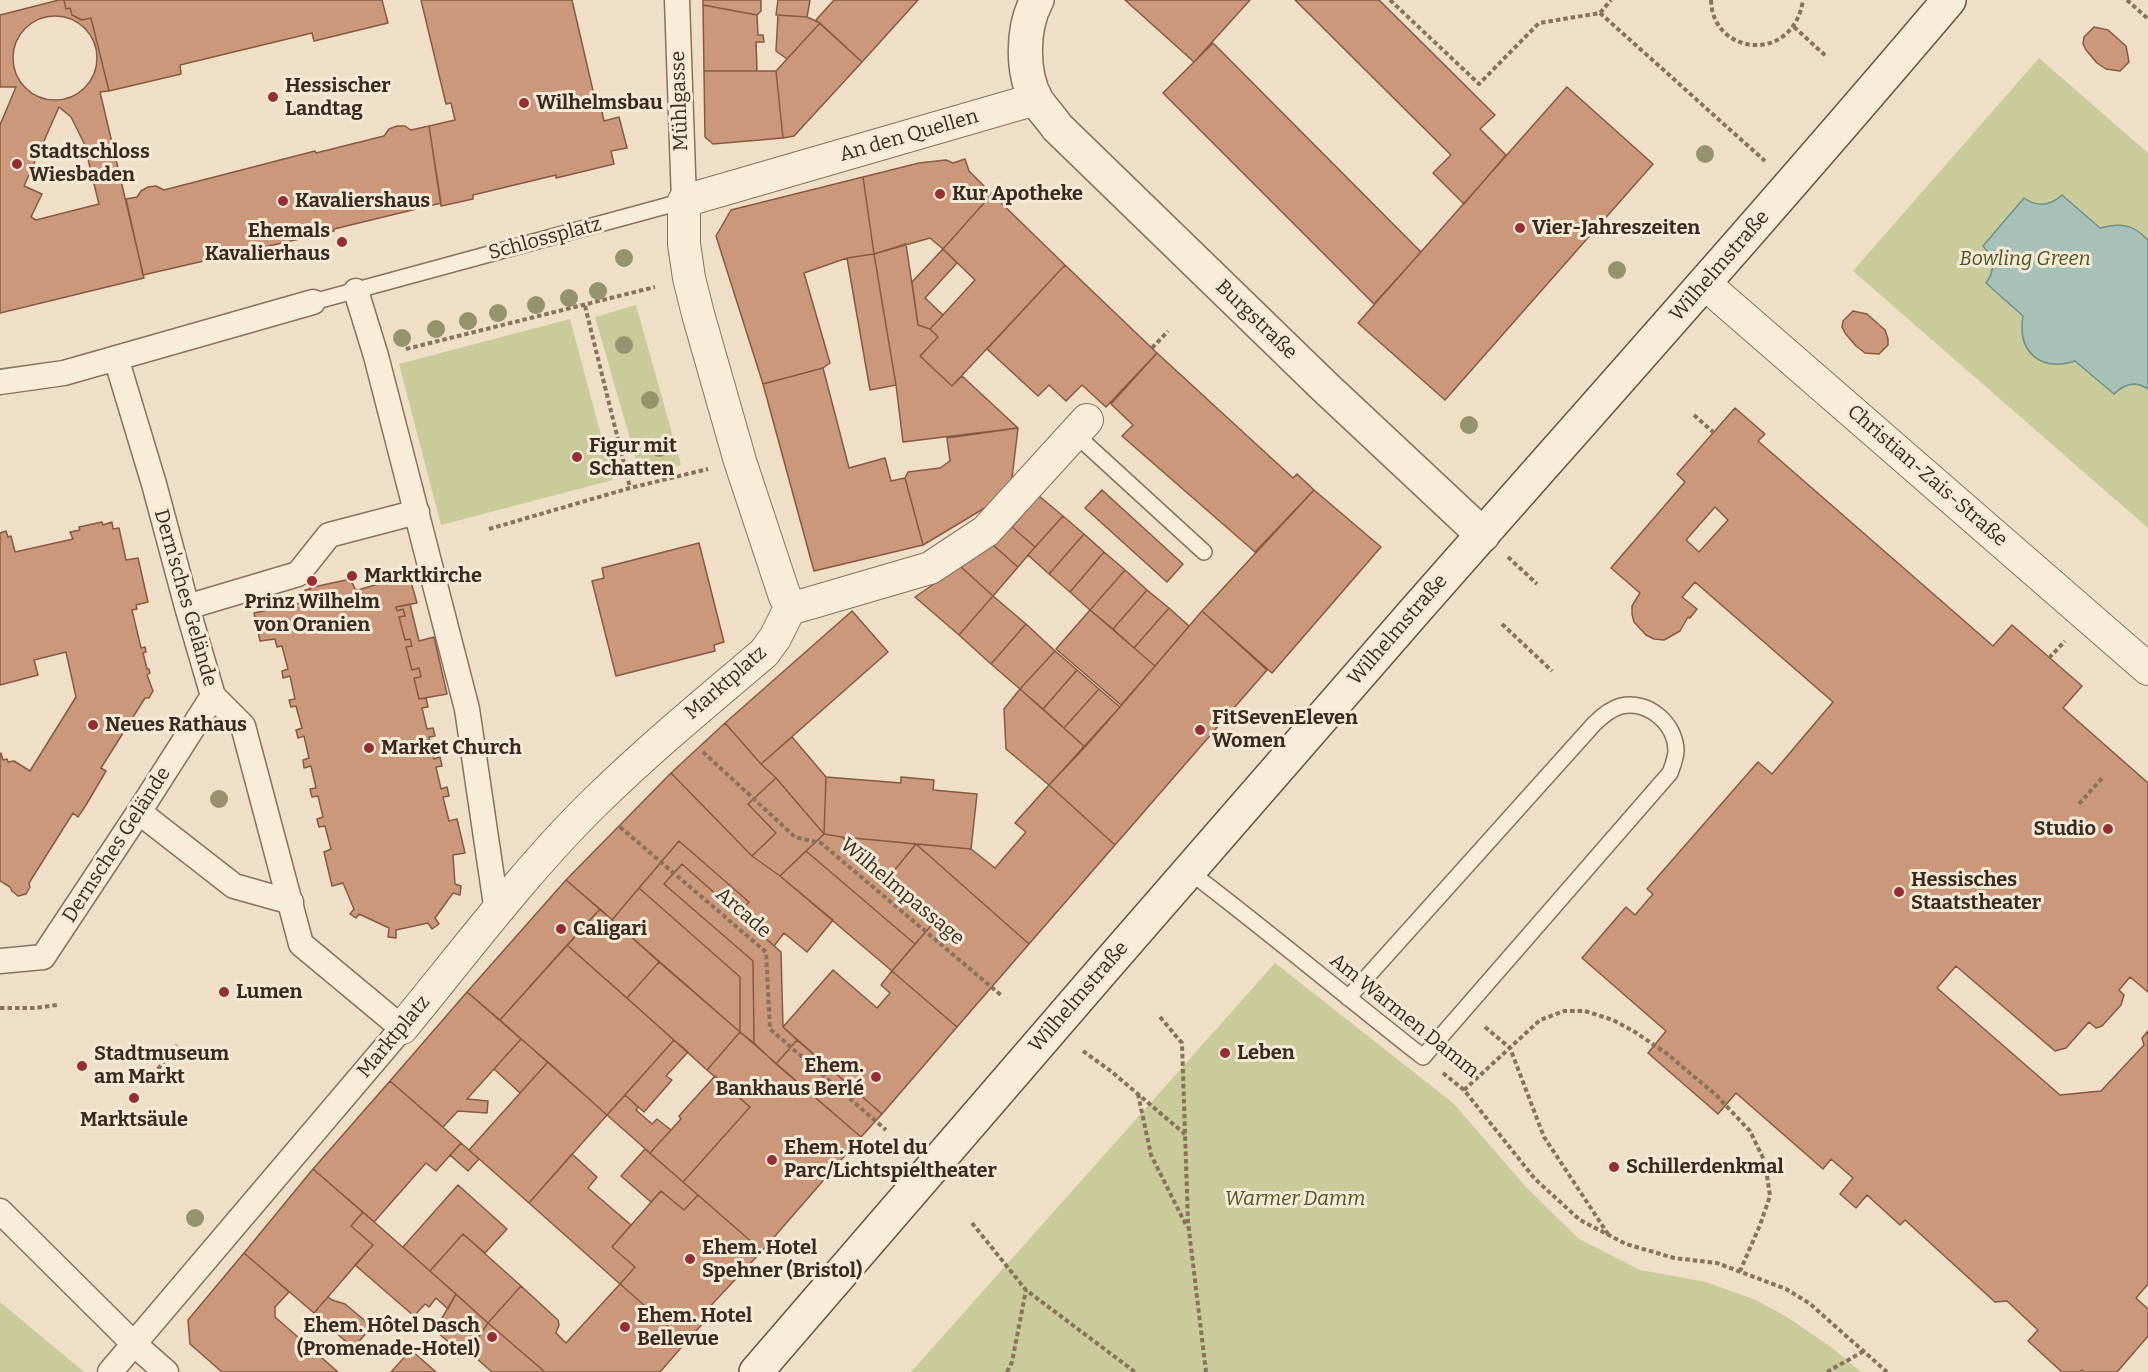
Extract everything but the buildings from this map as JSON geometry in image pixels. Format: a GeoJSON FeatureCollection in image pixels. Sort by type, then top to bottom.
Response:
{"type":"FeatureCollection","features":[{"type":"Feature","properties":{"kind":"main road"},"geometry":{"type":"LineString","coordinates":[[1036,99],[1028,73],[1025,49],[1027,28],[1037,0]]}},
{"type":"Feature","properties":{"kind":"main road","name":"Wilhelmstraße"},"geometry":{"type":"LineString","coordinates":[[756,1372],[1054,1026],[1791,185],[1949,0]]}},
{"type":"Feature","properties":{"kind":"main road","name":"Burgstraße"},"geometry":{"type":"LineString","coordinates":[[1036,99],[1058,127],[1206,272],[1483,535]]}},
{"type":"Feature","properties":{"kind":"street","name":"Mühlgasse"},"geometry":{"type":"LineString","coordinates":[[677,0],[684,201]]}},
{"type":"Feature","properties":{"kind":"street","name":"An den Quellen"},"geometry":{"type":"LineString","coordinates":[[684,201],[1036,99]]}},
{"type":"Feature","properties":{"kind":"street"},"geometry":{"type":"LineString","coordinates":[[684,201],[684,244],[689,278],[740,461],[785,597],[792,604],[800,606],[930,568],[986,531],[1081,427]]}},
{"type":"Feature","properties":{"kind":"street","name":"Christian-Zais-Straße"},"geometry":{"type":"LineString","coordinates":[[1704,283],[2148,669]]}},
{"type":"Feature","properties":{"kind":"street"},"geometry":{"type":"LineString","coordinates":[[356,291],[376,356],[467,709],[497,912]]}},
{"type":"Feature","properties":{"kind":"street","name":"Schlossplatz"},"geometry":{"type":"LineString","coordinates":[[0,382],[64,373],[313,302]]}},
{"type":"Feature","properties":{"kind":"street","name":"Dern'sches Gelände"},"geometry":{"type":"LineString","coordinates":[[116,358],[213,696],[243,726],[301,944],[402,1028]]}},
{"type":"Feature","properties":{"kind":"street"},"geometry":{"type":"LineString","coordinates":[[187,608],[297,574],[329,535],[417,512]]}},
{"type":"Feature","properties":{"kind":"street","name":"Marktplatz"},"geometry":{"type":"LineString","coordinates":[[110,1372],[402,1028],[497,912],[592,804],[676,727],[764,653],[775,638],[792,604]]}},
{"type":"Feature","properties":{"kind":"street","name":"Dernsches Gelände"},"geometry":{"type":"LineString","coordinates":[[0,961],[43,957],[140,812],[213,696]]}},
{"type":"Feature","properties":{"kind":"street"},"geometry":{"type":"LineString","coordinates":[[140,812],[234,886],[291,902]]}},
{"type":"Feature","properties":{"kind":"street"},"geometry":{"type":"LineString","coordinates":[[0,1211],[134,1344],[166,1372]]}},
{"type":"Feature","properties":{"kind":"lane","name":"Schlossplatz"},"geometry":{"type":"LineString","coordinates":[[313,302],[684,201]]}},
{"type":"Feature","properties":{"kind":"lane"},"geometry":{"type":"LineString","coordinates":[[1081,427],[1204,552]]}},
{"type":"Feature","properties":{"kind":"lane"},"geometry":{"type":"LineString","coordinates":[[1348,998],[1594,724],[1607,712],[1622,706],[1639,706],[1654,712],[1665,721],[1673,733],[1676,749],[1671,773],[1423,1057]]}},
{"type":"Feature","properties":{"kind":"lane","name":"Am Warmen Damm"},"geometry":{"type":"LineString","coordinates":[[1190,872],[1423,1057]]}},
{"type":"Feature","properties":{"kind":"path"},"geometry":{"type":"LineString","coordinates":[[1390,0],[1479,84],[1539,23],[1600,13],[1611,0]]}},
{"type":"Feature","properties":{"kind":"path"},"geometry":{"type":"LineString","coordinates":[[1711,0],[1716,22],[1726,34],[1739,42],[1754,46],[1769,44],[1783,38],[1794,27],[1801,14],[1803,0]]}},
{"type":"Feature","properties":{"kind":"path"},"geometry":{"type":"LineString","coordinates":[[2127,0],[2148,19]]}},
{"type":"Feature","properties":{"kind":"path"},"geometry":{"type":"LineString","coordinates":[[1600,13],[1791,185]]}},
{"type":"Feature","properties":{"kind":"path"},"geometry":{"type":"LineString","coordinates":[[1794,27],[1827,57]]}},
{"type":"Feature","properties":{"kind":"path"},"geometry":{"type":"LineString","coordinates":[[376,356],[585,306],[689,278]]}},
{"type":"Feature","properties":{"kind":"path"},"geometry":{"type":"LineString","coordinates":[[585,306],[630,488]]}},
{"type":"Feature","properties":{"kind":"path"},"geometry":{"type":"LineString","coordinates":[[1152,348],[1168,331]]}},
{"type":"Feature","properties":{"kind":"path"},"geometry":{"type":"LineString","coordinates":[[1694,415],[1713,432]]}},
{"type":"Feature","properties":{"kind":"path"},"geometry":{"type":"LineString","coordinates":[[489,529],[630,488],[740,461]]}},
{"type":"Feature","properties":{"kind":"path"},"geometry":{"type":"LineString","coordinates":[[1502,624],[1552,671]]}},
{"type":"Feature","properties":{"kind":"path","name":"Wilhelmpassage"},"geometry":{"type":"LineString","coordinates":[[699,747],[795,837],[821,843],[1002,996]]}},
{"type":"Feature","properties":{"kind":"path"},"geometry":{"type":"LineString","coordinates":[[2079,804],[2104,776]]}},
{"type":"Feature","properties":{"kind":"path","name":"Arcade"},"geometry":{"type":"LineString","coordinates":[[618,826],[766,952],[770,1029],[886,1130]]}},
{"type":"Feature","properties":{"kind":"path"},"geometry":{"type":"LineString","coordinates":[[0,1008],[35,1008],[57,1005]]}},
{"type":"Feature","properties":{"kind":"path"},"geometry":{"type":"LineString","coordinates":[[1464,1090],[1540,1020],[1564,1011],[1585,1011],[1613,1020],[1635,1032],[1666,1053],[1716,1095],[1750,1131],[1765,1162],[1770,1196],[1760,1226],[1740,1271]]}},
{"type":"Feature","properties":{"kind":"path"},"geometry":{"type":"LineString","coordinates":[[1160,1017],[1182,1043],[1189,1231],[1206,1372]]}},
{"type":"Feature","properties":{"kind":"path"},"geometry":{"type":"LineString","coordinates":[[158,1069],[177,1045]]}},
{"type":"Feature","properties":{"kind":"path"},"geometry":{"type":"LineString","coordinates":[[1510,1048],[1544,1137],[1608,1235]]}},
{"type":"Feature","properties":{"kind":"path"},"geometry":{"type":"LineString","coordinates":[[1083,1051],[1112,1072],[1186,1136]]}},
{"type":"Feature","properties":{"kind":"path","name":"Am Warmen Damm"},"geometry":{"type":"LineString","coordinates":[[1423,1057],[1464,1090],[1535,1179],[1580,1220],[1626,1244],[1674,1258],[1717,1263],[1786,1289],[1809,1303],[1887,1372]]}},
{"type":"Feature","properties":{"kind":"path"},"geometry":{"type":"LineString","coordinates":[[1138,1094],[1151,1155],[1189,1231]]}},
{"type":"Feature","properties":{"kind":"path"},"geometry":{"type":"LineString","coordinates":[[972,1223],[1026,1290],[1136,1372]]}},
{"type":"Feature","properties":{"kind":"path"},"geometry":{"type":"LineString","coordinates":[[1006,1372],[1012,1362],[1026,1290]]}},
{"type":"Feature","properties":{"kind":"path"},"geometry":{"type":"LineString","coordinates":[[1827,1372],[1864,1351]]}},
{"type":"Feature","properties":{"kind":"green space","name":"Bowling Green"},"geometry":{"type":"Polygon","coordinates":[[[2039,58],[2148,153],[2148,528],[1853,271],[2039,58]]]}},
{"type":"Feature","properties":{"kind":"green space"},"geometry":{"type":"Polygon","coordinates":[[[636,305],[681,465],[641,477],[595,317],[636,305]]]}},
{"type":"Feature","properties":{"kind":"green space"},"geometry":{"type":"Polygon","coordinates":[[[570,319],[613,480],[441,525],[399,364],[570,319]]]}},
{"type":"Feature","properties":{"kind":"green space","name":"Warmer Damm"},"geometry":{"type":"Polygon","coordinates":[[[1275,963],[1453,1103],[1527,1188],[1579,1239],[1640,1270],[1706,1282],[1756,1300],[1787,1317],[1831,1347],[1861,1372],[911,1372],[1275,963]]]}},
{"type":"Feature","properties":{"kind":"green space"},"geometry":{"type":"Polygon","coordinates":[[[0,1302],[83,1371],[83,1372],[0,1372],[0,1302]]]}},
{"type":"Feature","properties":{"kind":"water"},"geometry":{"type":"Polygon","coordinates":[[[2062,195],[2100,228],[2114,225],[2126,226],[2148,240],[2148,389],[2130,384],[2114,394],[2075,361],[2051,364],[2034,356],[2024,340],[2023,316],[1986,283],[1992,264],[1990,255],[1983,246],[2024,198],[2034,203],[2044,204],[2053,202],[2062,195]]]}},
{"type":"Feature","properties":{"kind":"place","name":"Hessischer Landtag"},"geometry":{"type":"Point","coordinates":[273,97]}},
{"type":"Feature","properties":{"kind":"place","name":"Wilhelmsbau"},"geometry":{"type":"Point","coordinates":[524,103]}},
{"type":"Feature","properties":{"kind":"place","name":"Stadtschloss Wiesbaden"},"geometry":{"type":"Point","coordinates":[17,164]}},
{"type":"Feature","properties":{"kind":"place","name":"Kur Apotheke"},"geometry":{"type":"Point","coordinates":[940,194]}},
{"type":"Feature","properties":{"kind":"place","name":"Kavaliershaus"},"geometry":{"type":"Point","coordinates":[283,201]}},
{"type":"Feature","properties":{"kind":"place","name":"Vier-Jahreszeiten"},"geometry":{"type":"Point","coordinates":[1520,228]}},
{"type":"Feature","properties":{"kind":"place","name":"Ehemals Kavalierhaus"},"geometry":{"type":"Point","coordinates":[342,242]}},
{"type":"Feature","properties":{"kind":"place","name":"Figur mit Schatten"},"geometry":{"type":"Point","coordinates":[577,457]}},
{"type":"Feature","properties":{"kind":"place","name":"Marktkirche"},"geometry":{"type":"Point","coordinates":[352,576]}},
{"type":"Feature","properties":{"kind":"place","name":"Prinz Wilhelm von Oranien"},"geometry":{"type":"Point","coordinates":[312,581]}},
{"type":"Feature","properties":{"kind":"place","name":"Neues Rathaus"},"geometry":{"type":"Point","coordinates":[93,725]}},
{"type":"Feature","properties":{"kind":"place","name":"FitSevenEleven Women"},"geometry":{"type":"Point","coordinates":[1200,730]}},
{"type":"Feature","properties":{"kind":"place","name":"Market Church"},"geometry":{"type":"Point","coordinates":[369,748]}},
{"type":"Feature","properties":{"kind":"place","name":"Studio"},"geometry":{"type":"Point","coordinates":[2108,829]}},
{"type":"Feature","properties":{"kind":"place","name":"Hessisches Staatstheater"},"geometry":{"type":"Point","coordinates":[1899,892]}},
{"type":"Feature","properties":{"kind":"place","name":"Caligari"},"geometry":{"type":"Point","coordinates":[561,929]}},
{"type":"Feature","properties":{"kind":"place","name":"Lumen"},"geometry":{"type":"Point","coordinates":[224,992]}},
{"type":"Feature","properties":{"kind":"place","name":"Leben"},"geometry":{"type":"Point","coordinates":[1225,1053]}},
{"type":"Feature","properties":{"kind":"place","name":"Stadtmuseum am Markt"},"geometry":{"type":"Point","coordinates":[82,1066]}},
{"type":"Feature","properties":{"kind":"place","name":"Ehem. Bankhaus Berlé"},"geometry":{"type":"Point","coordinates":[876,1077]}},
{"type":"Feature","properties":{"kind":"place","name":"Marktsäule"},"geometry":{"type":"Point","coordinates":[134,1098]}},
{"type":"Feature","properties":{"kind":"place","name":"Ehem. Hotel du Parc/Lichtspieltheater"},"geometry":{"type":"Point","coordinates":[772,1160]}},
{"type":"Feature","properties":{"kind":"place","name":"Schillerdenkmal"},"geometry":{"type":"Point","coordinates":[1614,1167]}},
{"type":"Feature","properties":{"kind":"place","name":"Ehem. Hotel Spehner (Bristol)"},"geometry":{"type":"Point","coordinates":[690,1259]}},
{"type":"Feature","properties":{"kind":"place","name":"Ehem. Hotel Bellevue"},"geometry":{"type":"Point","coordinates":[625,1327]}},
{"type":"Feature","properties":{"kind":"place","name":"Ehem. Hôtel Dasch (Promenade-Hotel)"},"geometry":{"type":"Point","coordinates":[492,1337]}}]}
